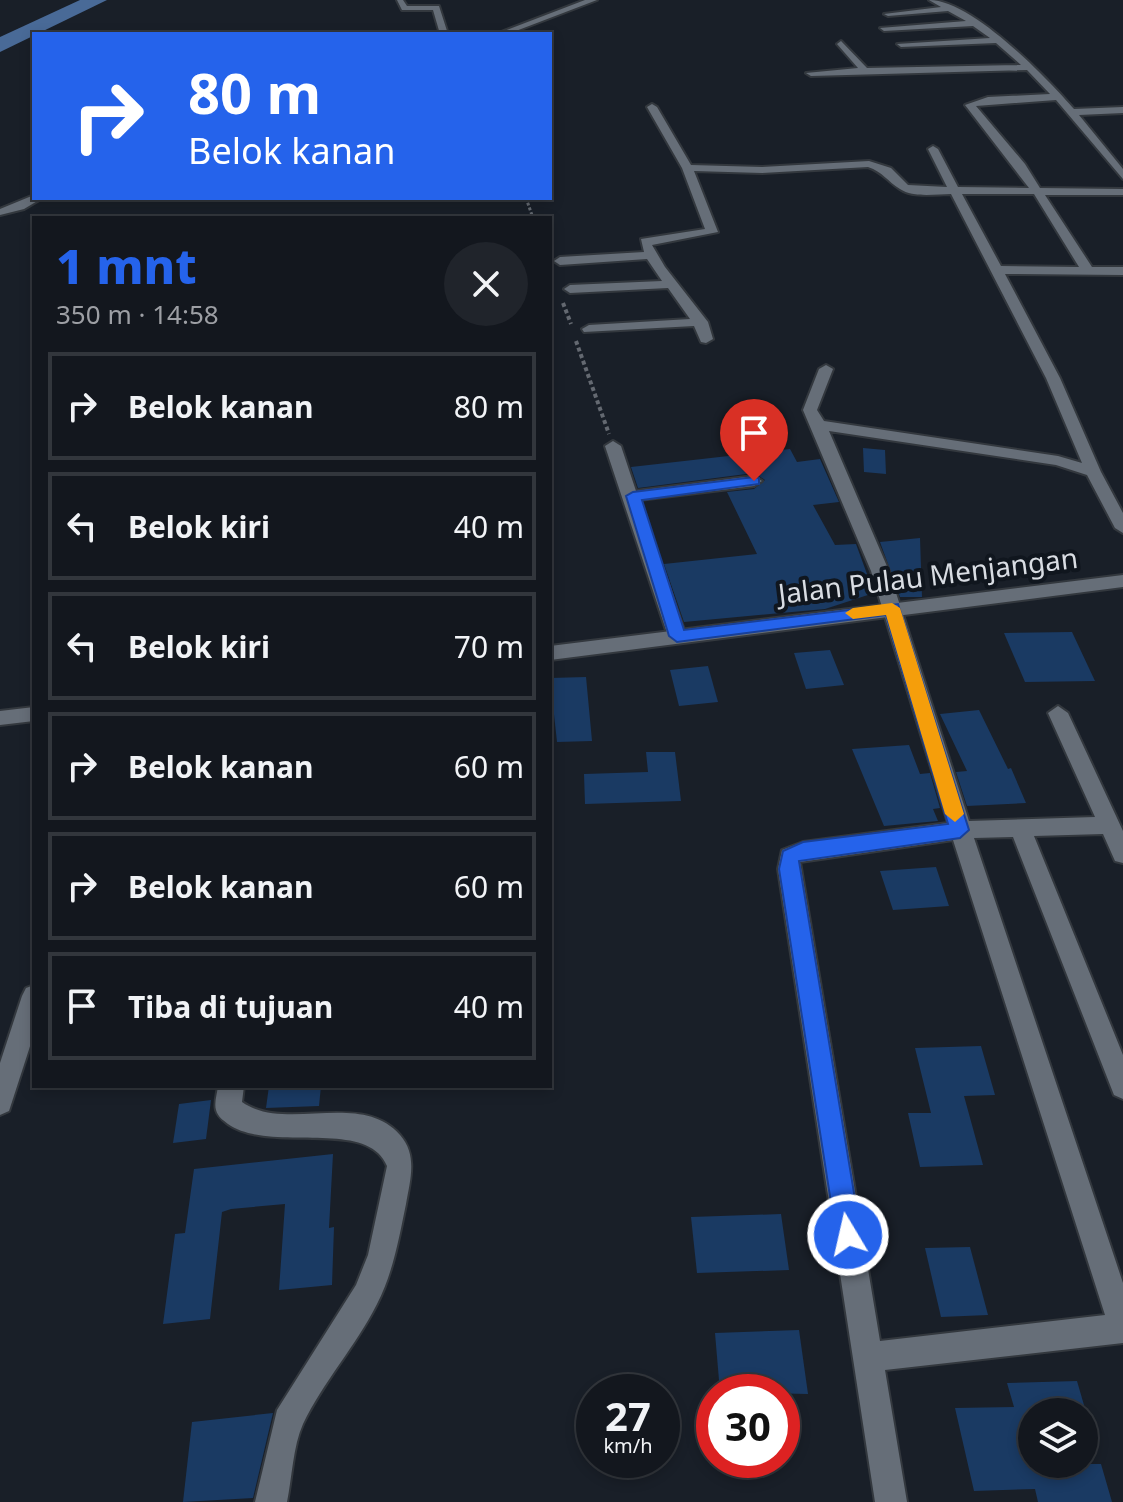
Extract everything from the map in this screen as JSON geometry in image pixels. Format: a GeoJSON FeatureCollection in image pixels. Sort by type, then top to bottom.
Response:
{"type":"FeatureCollection","features":[{"type":"Feature","properties":{"kind":"street"},"geometry":{"type":"LineString","coordinates":[[505,32],[593,0]]}},
{"type":"Feature","properties":{"kind":"street"},"geometry":{"type":"LineString","coordinates":[[933,0],[974,23],[1028,67],[1123,176]]}},
{"type":"Feature","properties":{"kind":"street"},"geometry":{"type":"LineString","coordinates":[[400,2],[405,8],[435,7],[443,32]]}},
{"type":"Feature","properties":{"kind":"street"},"geometry":{"type":"LineString","coordinates":[[888,14],[951,9]]}},
{"type":"Feature","properties":{"kind":"street"},"geometry":{"type":"LineString","coordinates":[[909,52],[887,32],[974,23]]}},
{"type":"Feature","properties":{"kind":"street"},"geometry":{"type":"LineString","coordinates":[[901,44],[997,40]]}},
{"type":"Feature","properties":{"kind":"street"},"geometry":{"type":"LineString","coordinates":[[841,44],[864,70]]}},
{"type":"Feature","properties":{"kind":"street"},"geometry":{"type":"LineString","coordinates":[[923,70],[918,61],[1016,56]]}},
{"type":"Feature","properties":{"kind":"street"},"geometry":{"type":"LineString","coordinates":[[811,73],[1028,67]]}},
{"type":"Feature","properties":{"kind":"street"},"geometry":{"type":"LineString","coordinates":[[942,82],[1036,76]]}},
{"type":"Feature","properties":{"kind":"street"},"geometry":{"type":"LineString","coordinates":[[1056,97],[988,100],[970,105],[1021,166],[1088,271]]}},
{"type":"Feature","properties":{"kind":"street"},"geometry":{"type":"LineString","coordinates":[[652,107],[687,168],[712,232],[645,242],[669,284],[701,322],[706,339]]}},
{"type":"Feature","properties":{"kind":"street"},"geometry":{"type":"LineString","coordinates":[[1069,112],[1123,110]]}},
{"type":"Feature","properties":{"kind":"street"},"geometry":{"type":"LineString","coordinates":[[933,149],[1053,378],[1093,472],[1123,528]]}},
{"type":"Feature","properties":{"kind":"street"},"geometry":{"type":"LineString","coordinates":[[687,168],[762,170],[869,164],[887,170],[909,189],[1123,192]]}},
{"type":"Feature","properties":{"kind":"street"},"geometry":{"type":"LineString","coordinates":[[0,212],[20,207],[32,200]]}},
{"type":"Feature","properties":{"kind":"street"},"geometry":{"type":"LineString","coordinates":[[560,261],[650,255]]}},
{"type":"Feature","properties":{"kind":"street"},"geometry":{"type":"LineString","coordinates":[[998,270],[1123,271]]}},
{"type":"Feature","properties":{"kind":"street"},"geometry":{"type":"LineString","coordinates":[[565,292],[669,284]]}},
{"type":"Feature","properties":{"kind":"street"},"geometry":{"type":"LineString","coordinates":[[589,329],[701,322]]}},
{"type":"Feature","properties":{"kind":"street"},"geometry":{"type":"LineString","coordinates":[[826,369],[810,410],[860,520],[892,608],[960,830],[1123,1327],[868,1357]]}},
{"type":"Feature","properties":{"kind":"street"},"geometry":{"type":"LineString","coordinates":[[819,425],[1045,459],[1093,472]]}},
{"type":"Feature","properties":{"kind":"street"},"geometry":{"type":"LineString","coordinates":[[613,446],[633,496],[677,636]]}},
{"type":"Feature","properties":{"kind":"street"},"geometry":{"type":"LineString","coordinates":[[633,496],[754,481]]}},
{"type":"Feature","properties":{"kind":"street","name":"Jalan Pulau Menjangan"},"geometry":{"type":"LineString","coordinates":[[552,653],[1123,581]]}},
{"type":"Feature","properties":{"kind":"street"},"geometry":{"type":"LineString","coordinates":[[1058,713],[1123,854]]}},
{"type":"Feature","properties":{"kind":"street"},"geometry":{"type":"LineString","coordinates":[[0,718],[32,714]]}},
{"type":"Feature","properties":{"kind":"street"},"geometry":{"type":"LineString","coordinates":[[891,1502],[789,869],[790,857],[803,851],[960,830],[1109,825]]}},
{"type":"Feature","properties":{"kind":"street"},"geometry":{"type":"LineString","coordinates":[[1021,830],[1123,1086]]}},
{"type":"Feature","properties":{"kind":"street"},"geometry":{"type":"LineString","coordinates":[[0,1102],[6,1068],[32,1001]]}},
{"type":"Feature","properties":{"kind":"street"},"geometry":{"type":"LineString","coordinates":[[231,1088],[228,1108],[236,1119],[263,1125],[361,1129],[385,1137],[398,1152],[400,1166],[382,1255],[367,1294],[288,1421],[271,1502]]}},
{"type":"Feature","properties":{"kind":"path"},"geometry":{"type":"LineString","coordinates":[[565,292],[571,326]]}},
{"type":"Feature","properties":{"kind":"path"},"geometry":{"type":"LineString","coordinates":[[576,341],[613,446]]}},
{"type":"Feature","properties":{"kind":"building"},"geometry":{"type":"Polygon","coordinates":[[[863,448],[885,450],[886,474],[864,472],[863,448]]]}},
{"type":"Feature","properties":{"kind":"building"},"geometry":{"type":"Polygon","coordinates":[[[790,449],[797,462],[820,459],[839,502],[813,505],[835,545],[856,544],[874,593],[825,609],[684,622],[664,564],[757,554],[727,492],[754,489],[765,480],[754,473],[638,488],[631,467],[790,449]]]}},
{"type":"Feature","properties":{"kind":"building"},"geometry":{"type":"Polygon","coordinates":[[[920,538],[922,597],[900,597],[880,542],[920,538]]]}},
{"type":"Feature","properties":{"kind":"building"},"geometry":{"type":"Polygon","coordinates":[[[1072,632],[1095,681],[1025,682],[1004,633],[1072,632]]]}},
{"type":"Feature","properties":{"kind":"building"},"geometry":{"type":"Polygon","coordinates":[[[830,650],[844,685],[806,689],[794,653],[830,650]]]}},
{"type":"Feature","properties":{"kind":"building"},"geometry":{"type":"Polygon","coordinates":[[[708,666],[718,702],[679,706],[670,670],[708,666]]]}},
{"type":"Feature","properties":{"kind":"building"},"geometry":{"type":"Polygon","coordinates":[[[586,677],[592,741],[557,742],[552,678],[586,677]]]}},
{"type":"Feature","properties":{"kind":"building"},"geometry":{"type":"Polygon","coordinates":[[[979,710],[1026,803],[967,806],[956,772],[967,771],[940,714],[979,710]]]}},
{"type":"Feature","properties":{"kind":"building"},"geometry":{"type":"Polygon","coordinates":[[[909,745],[920,774],[930,773],[940,808],[933,809],[938,821],[884,826],[852,749],[909,745]]]}},
{"type":"Feature","properties":{"kind":"building"},"geometry":{"type":"Polygon","coordinates":[[[646,752],[675,752],[681,801],[585,804],[584,774],[648,772],[646,752]]]}},
{"type":"Feature","properties":{"kind":"building"},"geometry":{"type":"Polygon","coordinates":[[[936,867],[949,906],[893,910],[880,871],[936,867]]]}},
{"type":"Feature","properties":{"kind":"building"},"geometry":{"type":"Polygon","coordinates":[[[981,1046],[995,1095],[964,1096],[983,1165],[920,1167],[908,1113],[931,1113],[915,1048],[981,1046]]]}},
{"type":"Feature","properties":{"kind":"building"},"geometry":{"type":"Polygon","coordinates":[[[269,1088],[321,1088],[319,1106],[266,1108],[269,1088]]]}},
{"type":"Feature","properties":{"kind":"building"},"geometry":{"type":"Polygon","coordinates":[[[211,1100],[206,1139],[173,1143],[179,1104],[211,1100]]]}},
{"type":"Feature","properties":{"kind":"building"},"geometry":{"type":"Polygon","coordinates":[[[333,1154],[329,1228],[334,1227],[332,1285],[279,1290],[285,1204],[231,1209],[222,1212],[210,1319],[163,1324],[175,1234],[185,1233],[194,1169],[333,1154]]]}},
{"type":"Feature","properties":{"kind":"building"},"geometry":{"type":"Polygon","coordinates":[[[781,1214],[789,1270],[697,1273],[691,1217],[781,1214]]]}},
{"type":"Feature","properties":{"kind":"building"},"geometry":{"type":"Polygon","coordinates":[[[970,1247],[988,1315],[941,1317],[925,1248],[970,1247]]]}},
{"type":"Feature","properties":{"kind":"building"},"geometry":{"type":"Polygon","coordinates":[[[799,1330],[808,1394],[800,1394],[800,1374],[718,1374],[715,1333],[799,1330]]]}},
{"type":"Feature","properties":{"kind":"building"},"geometry":{"type":"Polygon","coordinates":[[[1077,1381],[1082,1398],[1018,1398],[1018,1478],[1098,1478],[1098,1464],[1101,1464],[1112,1502],[1038,1502],[1035,1489],[974,1491],[955,1408],[1014,1407],[1007,1383],[1077,1381]]]}},
{"type":"Feature","properties":{"kind":"building"},"geometry":{"type":"Polygon","coordinates":[[[273,1413],[253,1498],[183,1502],[192,1422],[273,1413]]]}},
{"type":"Feature","properties":{"kind":"waterway"},"geometry":{"type":"LineString","coordinates":[[0,45],[97,0]]}},
{"type":"Feature","properties":{"kind":"slow traffic"},"geometry":{"type":"LineString","coordinates":[[853,613],[892,608],[955,814]]}},
{"type":"Feature","properties":{"kind":"route"},"geometry":{"type":"LineString","coordinates":[[754,481],[633,496],[677,636],[892,608],[960,830],[803,851],[790,857],[789,869],[848,1235]]}}]}
